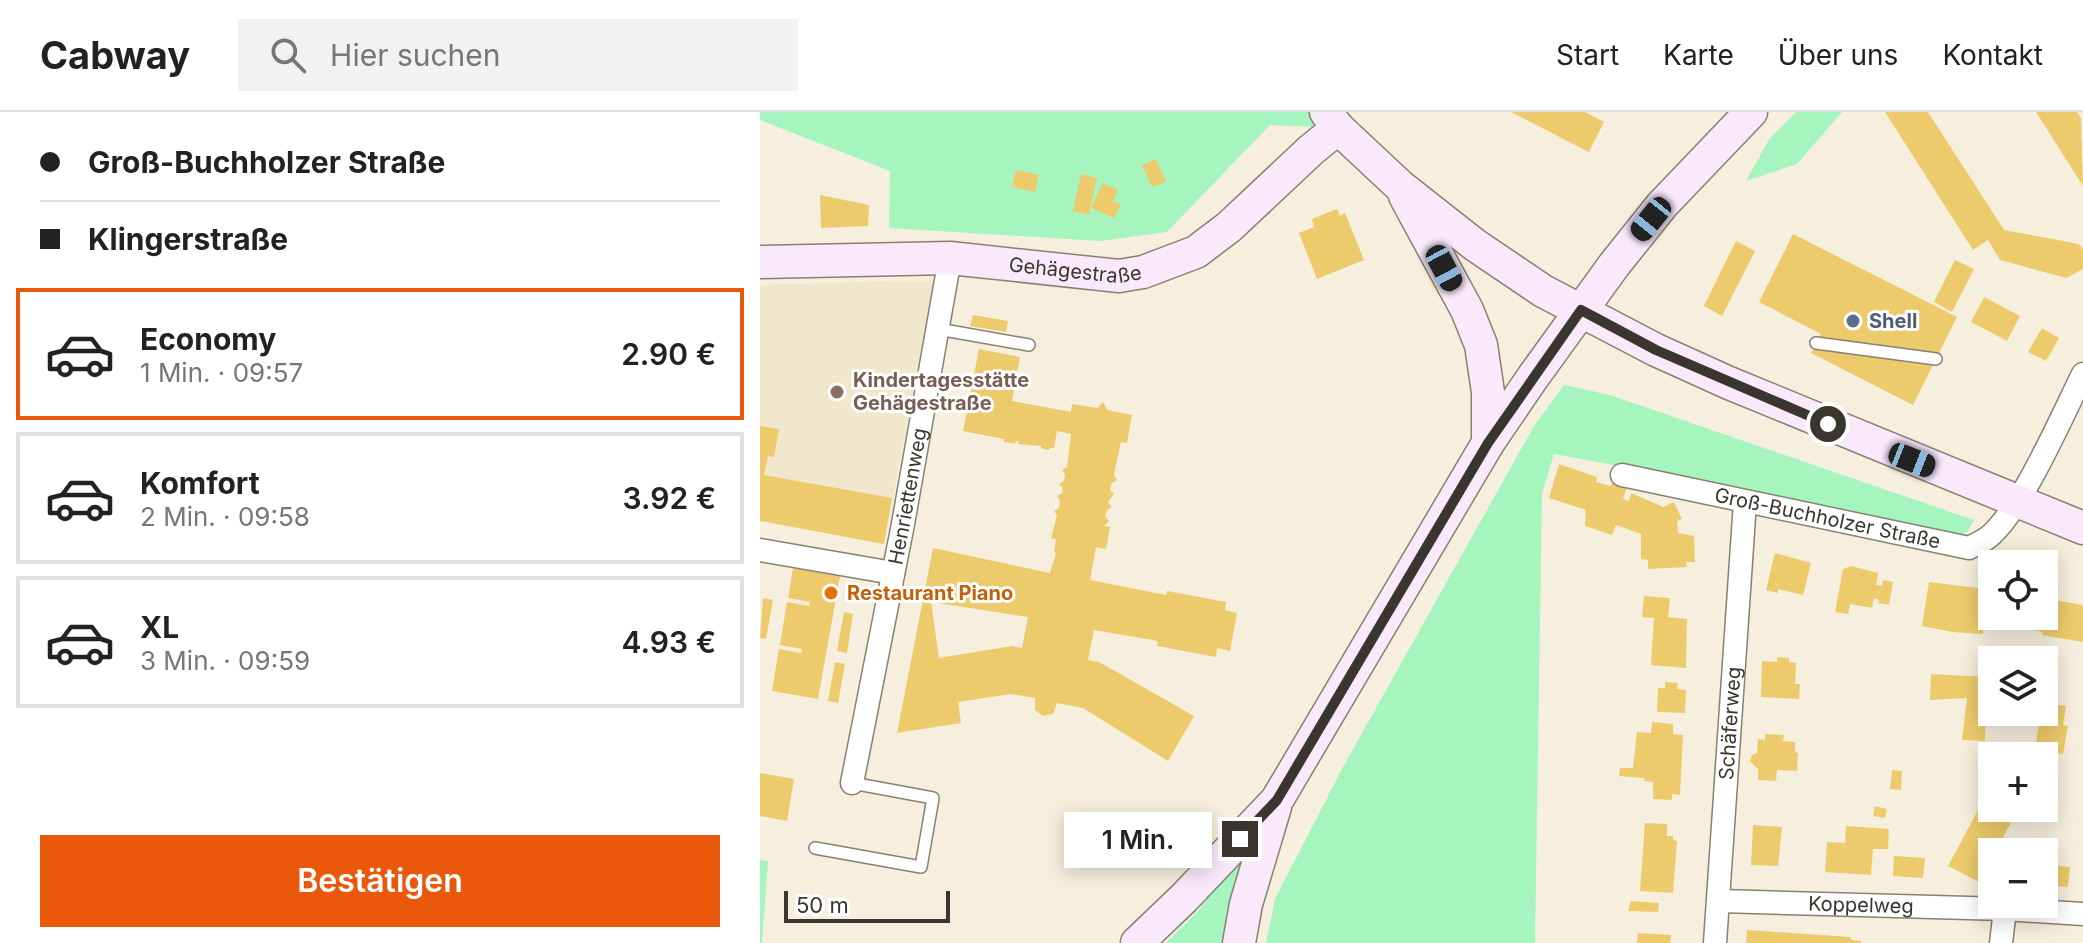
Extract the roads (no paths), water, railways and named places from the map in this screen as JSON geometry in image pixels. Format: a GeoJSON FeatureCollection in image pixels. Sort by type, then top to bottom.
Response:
{"type":"FeatureCollection","features":[{"type":"Feature","properties":{"kind":"street"},"geometry":{"type":"LineString","coordinates":[[1137,943],[1277,800],[1488,443],[1581,310],[1662,205],[1751,112]]}},
{"type":"Feature","properties":{"kind":"street"},"geometry":{"type":"LineString","coordinates":[[1332,120],[1400,186],[1543,291],[1656,350],[1729,383],[2083,528]]}},
{"type":"Feature","properties":{"kind":"street","name":"Gehägestraße"},"geometry":{"type":"LineString","coordinates":[[760,262],[950,258],[1119,276],[1169,264],[1196,252],[1229,227],[1311,150],[1332,120]]}},
{"type":"Feature","properties":{"kind":"street"},"geometry":{"type":"LineString","coordinates":[[1400,186],[1467,310],[1481,345],[1488,392],[1488,443]]}},
{"type":"Feature","properties":{"kind":"street","name":"Henriettenweg"},"geometry":{"type":"LineString","coordinates":[[852,783],[950,258]]}},
{"type":"Feature","properties":{"kind":"street"},"geometry":{"type":"LineString","coordinates":[[2015,502],[2034,473],[2083,374]]}},
{"type":"Feature","properties":{"kind":"street","name":"Groß-Buchholzer Straße"},"geometry":{"type":"LineString","coordinates":[[1622,475],[1969,548],[1987,538],[2015,502]]}},
{"type":"Feature","properties":{"kind":"street","name":"Schäferweg"},"geometry":{"type":"LineString","coordinates":[[1715,943],[1745,502]]}},
{"type":"Feature","properties":{"kind":"street"},"geometry":{"type":"LineString","coordinates":[[760,550],[893,573]]}},
{"type":"Feature","properties":{"kind":"street"},"geometry":{"type":"LineString","coordinates":[[1239,943],[1246,904],[1277,800]]}},
{"type":"Feature","properties":{"kind":"street","name":"Koppelweg"},"geometry":{"type":"LineString","coordinates":[[1719,901],[1978,908]]}},
{"type":"Feature","properties":{"kind":"street","name":"Koppelweg"},"geometry":{"type":"LineString","coordinates":[[2058,912],[2083,914]]}},
{"type":"Feature","properties":{"kind":"street"},"geometry":{"type":"LineString","coordinates":[[2001,943],[2004,918]]}},
{"type":"Feature","properties":{"kind":"lane"},"geometry":{"type":"LineString","coordinates":[[938,329],[1029,345]]}},
{"type":"Feature","properties":{"kind":"lane"},"geometry":{"type":"LineString","coordinates":[[1816,343],[1936,359]]}},
{"type":"Feature","properties":{"kind":"lane"},"geometry":{"type":"LineString","coordinates":[[815,848],[921,867],[933,798],[852,783]]}},
{"type":"Feature","properties":{"kind":"place","name":"Shell"},"geometry":{"type":"Point","coordinates":[1853,321]}},
{"type":"Feature","properties":{"kind":"place","name":"Kindertagesstätte Gehägestraße"},"geometry":{"type":"Point","coordinates":[837,392]}},
{"type":"Feature","properties":{"kind":"place","name":"Restaurant Piano"},"geometry":{"type":"Point","coordinates":[831,593]}}]}
